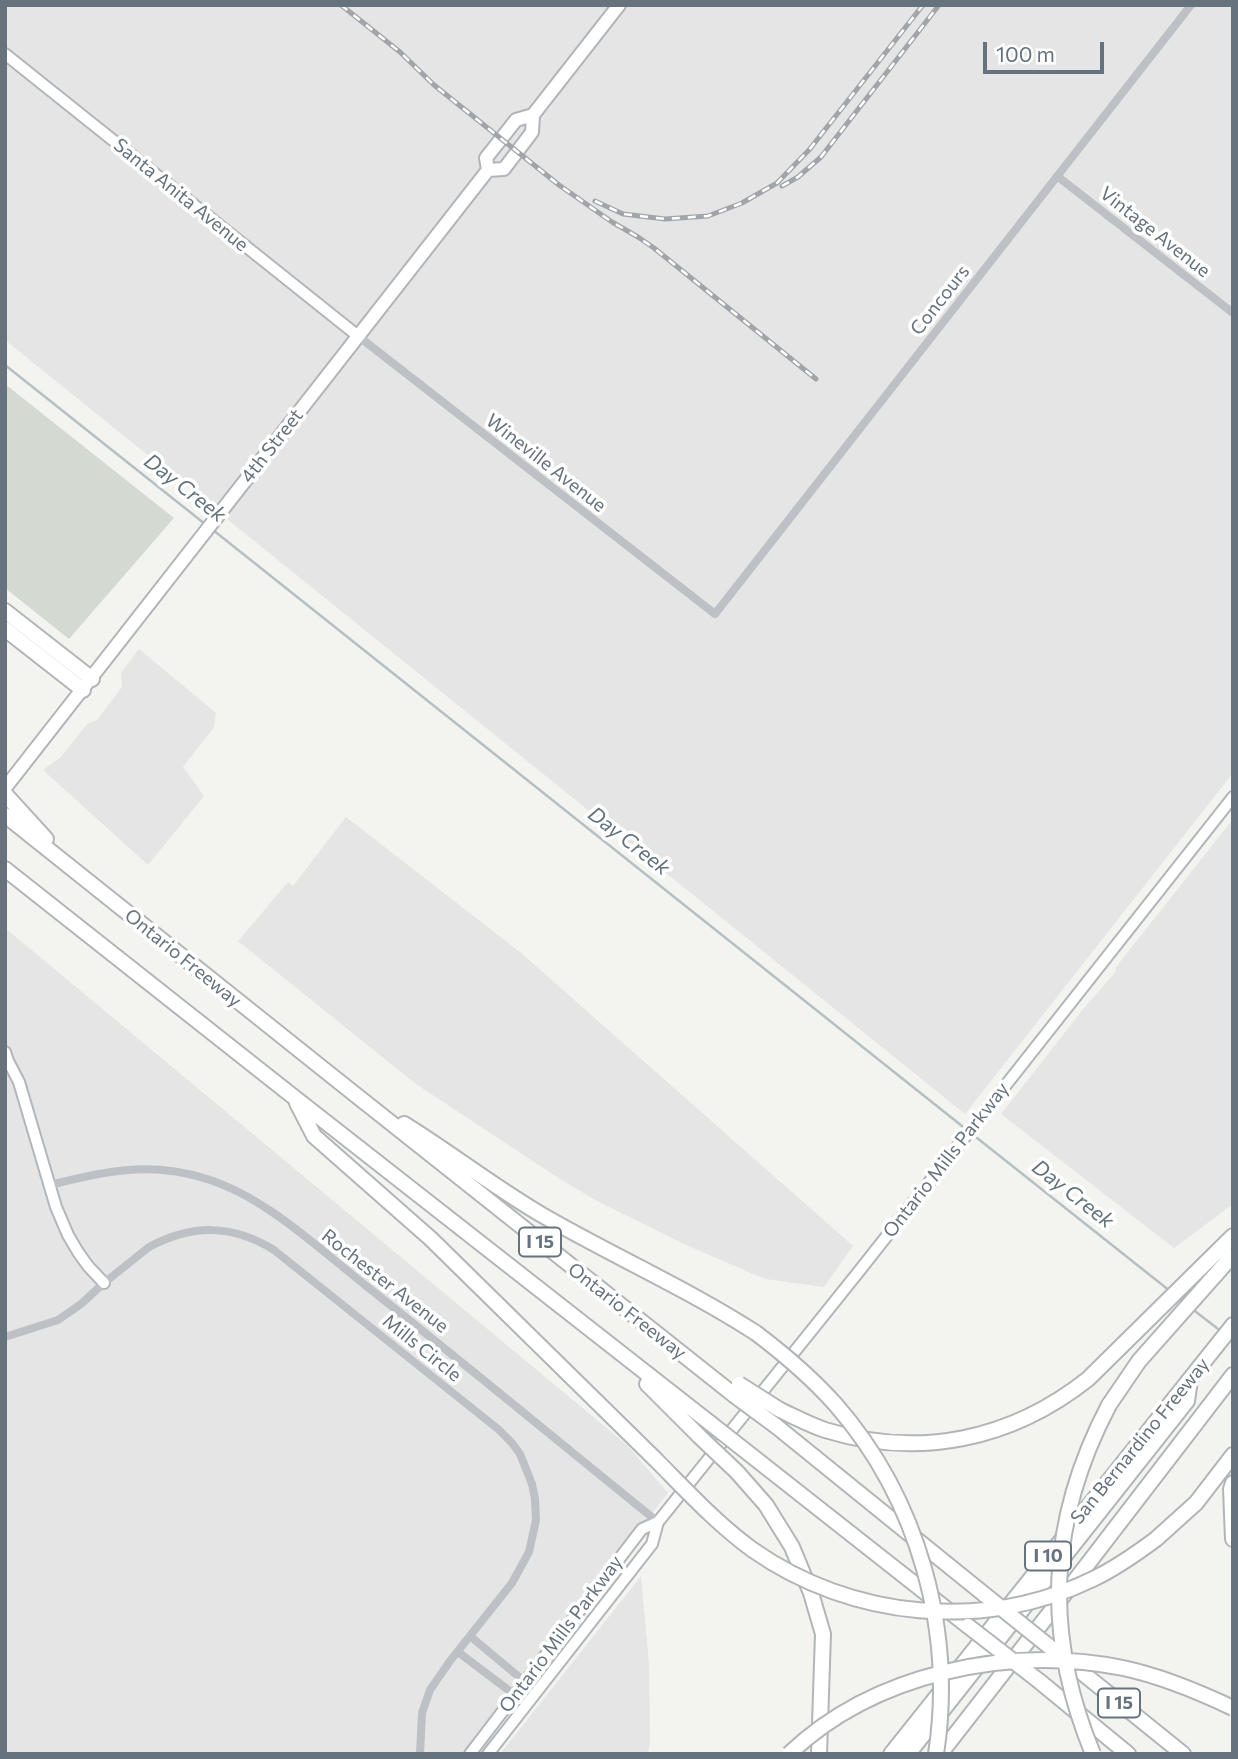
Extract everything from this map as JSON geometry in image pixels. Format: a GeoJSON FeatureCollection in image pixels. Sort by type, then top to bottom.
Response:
{"type":"FeatureCollection","features":[{"type":"Feature","properties":{"kind":"highway"},"geometry":{"type":"LineString","coordinates":[[5,611],[88,684]]}},
{"type":"Feature","properties":{"kind":"highway"},"geometry":{"type":"LineString","coordinates":[[5,629],[88,684]]}},
{"type":"Feature","properties":{"kind":"highway"},"geometry":{"type":"LineString","coordinates":[[5,791],[22,821]]}},
{"type":"Feature","properties":{"kind":"highway","name":"Ontario Freeway"},"geometry":{"type":"LineString","coordinates":[[5,815],[22,821],[74,870],[673,1347],[737,1389],[776,1426],[1183,1754]]}},
{"type":"Feature","properties":{"kind":"highway","name":"Ontario Freeway"},"geometry":{"type":"LineString","coordinates":[[5,869],[1039,1681],[1128,1754]]}},
{"type":"Feature","properties":{"kind":"highway"},"geometry":{"type":"LineString","coordinates":[[346,1088],[446,1150],[538,1213],[711,1306],[756,1334],[813,1380],[836,1405],[878,1463],[895,1494],[922,1560],[937,1631],[941,1703],[938,1754]]}},
{"type":"Feature","properties":{"kind":"highway"},"geometry":{"type":"LineString","coordinates":[[295,1098],[314,1136],[431,1239],[734,1534],[752,1549],[814,1585],[846,1597],[919,1611],[991,1609],[1058,1593],[1126,1561],[1156,1539],[1187,1512],[1233,1455]]}},
{"type":"Feature","properties":{"kind":"highway"},"geometry":{"type":"LineString","coordinates":[[737,1389],[821,1429],[847,1436],[879,1441],[932,1443],[981,1435],[1031,1416],[1073,1391],[1107,1362],[1233,1236]]}},
{"type":"Feature","properties":{"kind":"highway"},"geometry":{"type":"LineString","coordinates":[[1093,1754],[1071,1689],[1061,1640],[1059,1568],[1067,1514],[1076,1481],[1085,1455],[1109,1405],[1139,1361],[1233,1255]]}},
{"type":"Feature","properties":{"kind":"highway","name":"San Bernardino Freeway"},"geometry":{"type":"LineString","coordinates":[[891,1754],[1233,1325]]}},
{"type":"Feature","properties":{"kind":"highway"},"geometry":{"type":"LineString","coordinates":[[606,1343],[737,1472],[766,1505],[792,1547],[811,1593],[823,1634],[820,1754]]}},
{"type":"Feature","properties":{"kind":"highway","name":"San Bernardino Freeway"},"geometry":{"type":"LineString","coordinates":[[938,1754],[1232,1376]]}},
{"type":"Feature","properties":{"kind":"highway"},"geometry":{"type":"LineString","coordinates":[[908,1754],[1188,1401],[1190,1379]]}},
{"type":"Feature","properties":{"kind":"highway"},"geometry":{"type":"LineString","coordinates":[[1233,1483],[1233,1539]]}},
{"type":"Feature","properties":{"kind":"highway"},"geometry":{"type":"LineString","coordinates":[[789,1754],[805,1738],[855,1706],[918,1679],[962,1667],[996,1663],[1044,1660],[1122,1668],[1157,1677],[1233,1708]]}},
{"type":"Feature","properties":{"kind":"main road","name":"4th Street"},"geometry":{"type":"LineString","coordinates":[[488,170],[504,169],[532,132],[533,115],[620,5]]}},
{"type":"Feature","properties":{"kind":"main road","name":"Santa Anita Avenue"},"geometry":{"type":"LineString","coordinates":[[5,54],[358,336]]}},
{"type":"Feature","properties":{"kind":"main road","name":"4th Street"},"geometry":{"type":"LineString","coordinates":[[5,791],[488,170],[486,158],[516,120],[533,115]]}},
{"type":"Feature","properties":{"kind":"main road","name":"Ontario Mills Parkway"},"geometry":{"type":"LineString","coordinates":[[488,1754],[652,1544],[658,1522],[1233,797]]}},
{"type":"Feature","properties":{"kind":"main road"},"geometry":{"type":"LineString","coordinates":[[6,1058],[19,1082],[56,1207],[73,1244],[104,1283]]}},
{"type":"Feature","properties":{"kind":"main road","name":"Ontario Mills Parkway"},"geometry":{"type":"LineString","coordinates":[[470,1754],[642,1529],[658,1522]]}},
{"type":"Feature","properties":{"kind":"street","name":"Concours"},"geometry":{"type":"LineString","coordinates":[[715,614],[1191,5]]}},
{"type":"Feature","properties":{"kind":"street","name":"Vintage Avenue"},"geometry":{"type":"LineString","coordinates":[[1057,176],[1233,313]]}},
{"type":"Feature","properties":{"kind":"street","name":"Wineville Avenue"},"geometry":{"type":"LineString","coordinates":[[358,336],[715,614]]}},
{"type":"Feature","properties":{"kind":"street","name":"Rochester Avenue"},"geometry":{"type":"LineString","coordinates":[[50,1185],[100,1172],[143,1169],[205,1178],[243,1193],[279,1217],[452,1353],[658,1522]]}},
{"type":"Feature","properties":{"kind":"street","name":"Mills Circle"},"geometry":{"type":"LineString","coordinates":[[5,1337],[58,1320],[149,1247],[171,1237],[202,1230],[226,1231],[247,1237],[274,1250],[512,1443],[520,1454],[532,1484],[536,1513],[532,1542],[517,1574],[430,1690],[422,1713],[420,1754]]}},
{"type":"Feature","properties":{"kind":"street"},"geometry":{"type":"LineString","coordinates":[[470,1636],[537,1692]]}},
{"type":"Feature","properties":{"kind":"street"},"geometry":{"type":"LineString","coordinates":[[457,1652],[527,1704]]}},
{"type":"Feature","properties":{"kind":"shaded area"},"geometry":{"type":"Polygon","coordinates":[[[5,5],[1233,5],[1233,773],[965,1114],[5,340],[5,5]]]}},
{"type":"Feature","properties":{"kind":"shaded area"},"geometry":{"type":"Polygon","coordinates":[[[5,384],[174,518],[69,639],[5,588],[5,384]]]}},
{"type":"Feature","properties":{"kind":"shaded area"},"geometry":{"type":"Polygon","coordinates":[[[139,649],[216,713],[214,727],[183,767],[204,796],[148,865],[43,770],[61,757],[87,724],[97,720],[122,687],[121,673],[139,649]]]}},
{"type":"Feature","properties":{"kind":"shaded area"},"geometry":{"type":"Polygon","coordinates":[[[346,817],[521,953],[853,1246],[824,1287],[765,1279],[684,1244],[597,1201],[416,1084],[238,941],[288,882],[293,886],[346,817]]]}},
{"type":"Feature","properties":{"kind":"shaded area"},"geometry":{"type":"Polygon","coordinates":[[[1233,819],[1233,1204],[1174,1248],[1001,1114],[1233,819]]]}},
{"type":"Feature","properties":{"kind":"shaded area"},"geometry":{"type":"Polygon","coordinates":[[[5,928],[627,1445],[668,1493],[465,1754],[5,1754],[5,928]]]}},
{"type":"Feature","properties":{"kind":"shaded area"},"geometry":{"type":"Polygon","coordinates":[[[641,1576],[649,1664],[648,1754],[500,1754],[641,1576]]]}},
{"type":"Feature","properties":{"kind":"waterway","name":"Day Creek"},"geometry":{"type":"LineString","coordinates":[[5,365],[205,524]]}},
{"type":"Feature","properties":{"kind":"waterway","name":"Day Creek"},"geometry":{"type":"LineString","coordinates":[[213,530],[967,1130]]}},
{"type":"Feature","properties":{"kind":"waterway","name":"Day Creek"},"geometry":{"type":"LineString","coordinates":[[972,1134],[1170,1291]]}},
{"type":"Feature","properties":{"kind":"waterway","name":"Day Creek"},"geometry":{"type":"LineString","coordinates":[[1191,1308],[1222,1332]]}},
{"type":"Feature","properties":{"kind":"railway"},"geometry":{"type":"LineString","coordinates":[[341,5],[400,52],[434,85],[559,185],[654,248],[816,379]]}},
{"type":"Feature","properties":{"kind":"railway"},"geometry":{"type":"LineString","coordinates":[[595,201],[623,214],[665,219],[708,216],[742,203],[777,183],[809,150],[923,5]]}},
{"type":"Feature","properties":{"kind":"railway"},"geometry":{"type":"LineString","coordinates":[[782,186],[798,177],[821,157],[939,5]]}}]}
